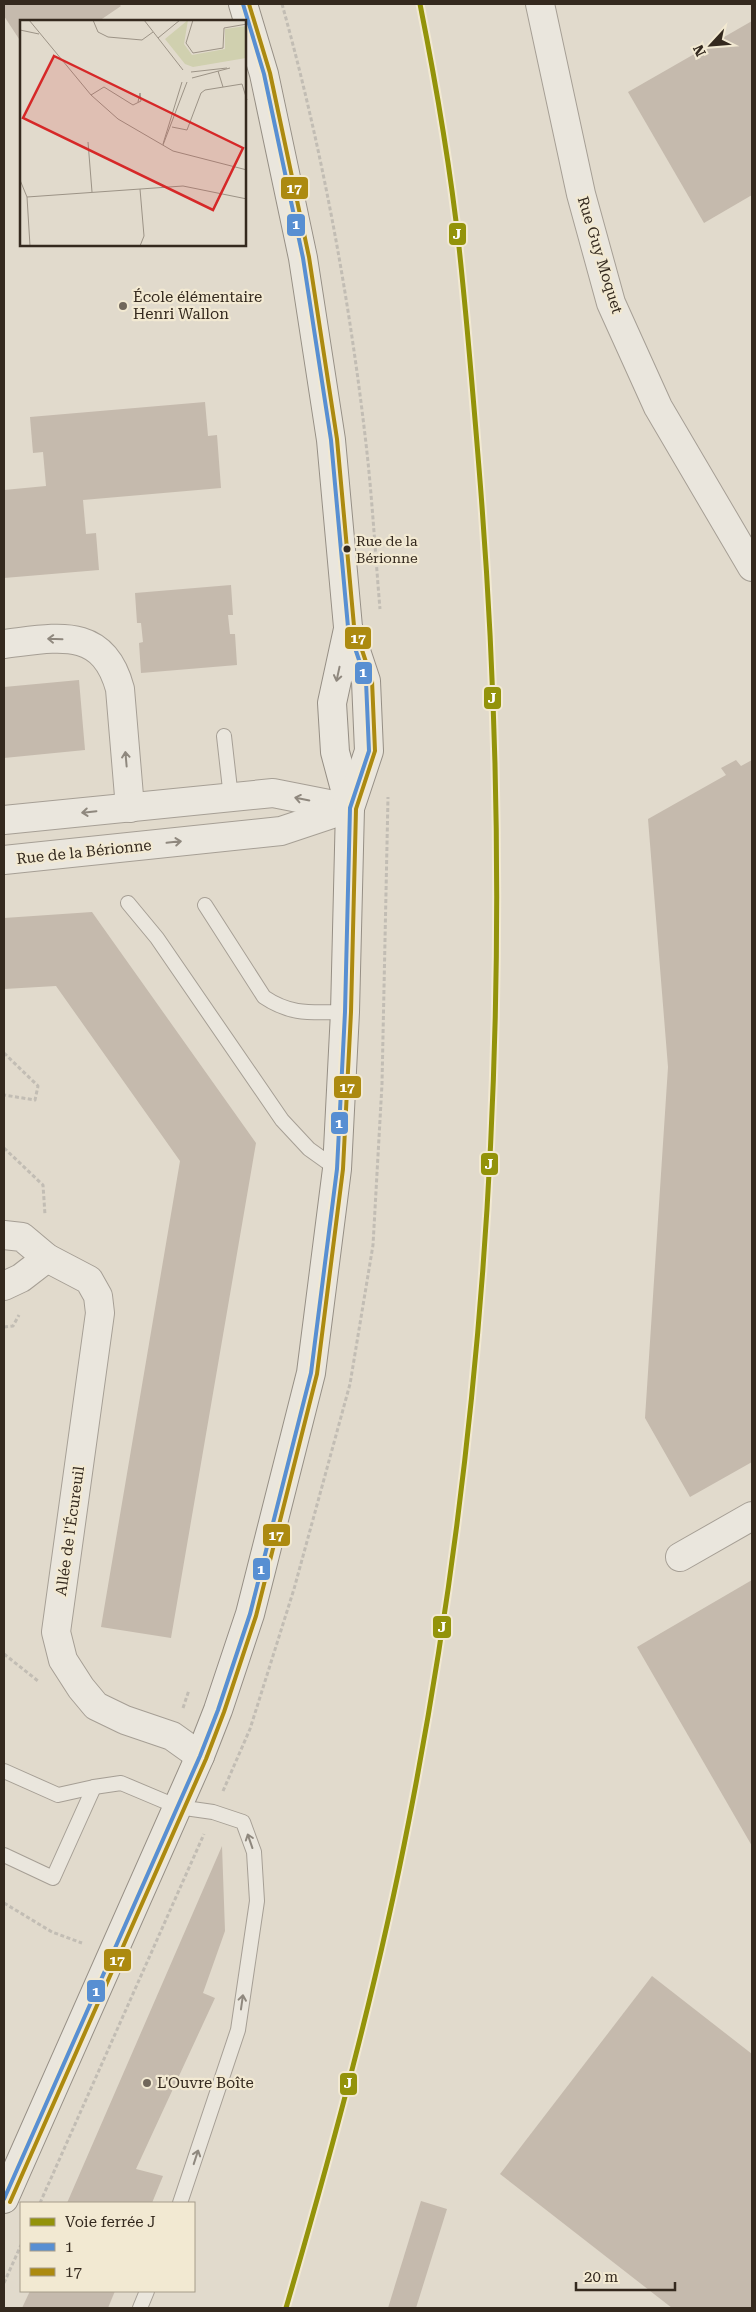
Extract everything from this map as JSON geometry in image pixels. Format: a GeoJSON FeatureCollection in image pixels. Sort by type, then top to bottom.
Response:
{"type":"FeatureCollection","features":[{"type":"Feature","properties":{"kind":"street"},"geometry":{"type":"LineString","coordinates":[[4,2199],[200,1756],[218,1710],[250,1614],[311,1373],[337,1169],[345,1012],[350,808],[369,751],[366,681],[348,627],[331,440],[303,258],[264,74],[243,4]]}},
{"type":"Feature","properties":{"kind":"street","name":"Rue Guy Moquet"},"geometry":{"type":"LineString","coordinates":[[540,4],[580,194],[611,303],[658,407],[752,567]]}},
{"type":"Feature","properties":{"kind":"street"},"geometry":{"type":"LineString","coordinates":[[4,644],[46,639],[78,640],[95,647],[107,660],[116,672],[120,689],[130,808]]}},
{"type":"Feature","properties":{"kind":"street"},"geometry":{"type":"LineString","coordinates":[[4,820],[273,793],[350,808]]}},
{"type":"Feature","properties":{"kind":"street","name":"Rue de la Bérionne"},"geometry":{"type":"LineString","coordinates":[[4,860],[282,831],[350,808]]}},
{"type":"Feature","properties":{"kind":"street","name":"Allée de l'Écureuil"},"geometry":{"type":"LineString","coordinates":[[4,1235],[22,1237],[47,1258],[89,1280],[98,1296],[100,1313],[56,1632],[63,1660],[81,1688],[96,1706],[124,1720],[172,1736],[200,1756]]}},
{"type":"Feature","properties":{"kind":"street"},"geometry":{"type":"LineString","coordinates":[[4,1286],[21,1278],[47,1258]]}},
{"type":"Feature","properties":{"kind":"street"},"geometry":{"type":"LineString","coordinates":[[680,1557],[752,1516]]}},
{"type":"Feature","properties":{"kind":"lane"},"geometry":{"type":"LineString","coordinates":[[224,736],[231,798]]}},
{"type":"Feature","properties":{"kind":"lane"},"geometry":{"type":"LineString","coordinates":[[128,904],[157,938],[282,1120],[309,1149],[337,1169]]}},
{"type":"Feature","properties":{"kind":"lane"},"geometry":{"type":"LineString","coordinates":[[205,905],[264,997],[280,1007],[291,1011],[345,1012]]}},
{"type":"Feature","properties":{"kind":"lane"},"geometry":{"type":"LineString","coordinates":[[4,1771],[58,1795],[94,1786],[121,1783],[178,1807],[213,1812],[243,1822],[254,1852],[257,1901],[238,2030],[180,2202]]}},
{"type":"Feature","properties":{"kind":"lane"},"geometry":{"type":"LineString","coordinates":[[4,1855],[53,1878],[94,1786]]}},
{"type":"Feature","properties":{"kind":"lane"},"geometry":{"type":"LineString","coordinates":[[140,2308],[147,2292]]}},
{"type":"Feature","properties":{"kind":"path"},"geometry":{"type":"LineString","coordinates":[[4,1053],[38,1086],[35,1100],[4,1095]]}},
{"type":"Feature","properties":{"kind":"path"},"geometry":{"type":"LineString","coordinates":[[4,1148],[43,1185],[47,1258]]}},
{"type":"Feature","properties":{"kind":"path"},"geometry":{"type":"LineString","coordinates":[[172,1736],[190,1689]]}},
{"type":"Feature","properties":{"kind":"path"},"geometry":{"type":"LineString","coordinates":[[4,1902],[52,1932],[82,1943]]}},
{"type":"Feature","properties":{"kind":"path"},"geometry":{"type":"LineString","coordinates":[[78,1952],[86,1934]]}},
{"type":"Feature","properties":{"kind":"path"},"geometry":{"type":"LineString","coordinates":[[4,2283],[20,2247]]}},
{"type":"Feature","properties":{"kind":"building"},"geometry":{"type":"Polygon","coordinates":[[[4,4],[119,4],[121,6],[100,20],[20,20],[20,40],[4,16],[4,4]]]}},
{"type":"Feature","properties":{"kind":"building"},"geometry":{"type":"Polygon","coordinates":[[[752,21],[752,195],[704,223],[628,92],[752,21]]]}},
{"type":"Feature","properties":{"kind":"building"},"geometry":{"type":"Polygon","coordinates":[[[205,402],[208,436],[217,435],[221,488],[83,500],[86,534],[96,533],[99,570],[4,578],[4,490],[46,486],[43,452],[33,453],[30,417],[205,402]]]}},
{"type":"Feature","properties":{"kind":"building"},"geometry":{"type":"Polygon","coordinates":[[[231,585],[233,615],[228,615],[230,634],[235,634],[237,665],[141,673],[139,643],[143,642],[141,623],[137,623],[135,593],[231,585]]]}},
{"type":"Feature","properties":{"kind":"building"},"geometry":{"type":"Polygon","coordinates":[[[79,680],[85,750],[4,758],[4,687],[79,680]]]}},
{"type":"Feature","properties":{"kind":"building"},"geometry":{"type":"Polygon","coordinates":[[[736,760],[741,766],[752,760],[752,1462],[690,1497],[645,1418],[668,1067],[648,819],[726,775],[721,768],[736,760]]]}},
{"type":"Feature","properties":{"kind":"building"},"geometry":{"type":"Polygon","coordinates":[[[92,912],[256,1143],[171,1638],[101,1627],[180,1161],[56,986],[4,989],[4,918],[92,912]]]}},
{"type":"Feature","properties":{"kind":"building"},"geometry":{"type":"Polygon","coordinates":[[[752,1580],[752,1846],[637,1647],[752,1580]]]}},
{"type":"Feature","properties":{"kind":"building","name":"L'Ouvre Boîte"},"geometry":{"type":"Polygon","coordinates":[[[222,1846],[225,1931],[203,1993],[215,1998],[136,2169],[163,2176],[152,2202],[67,2202],[222,1846]]]}},
{"type":"Feature","properties":{"kind":"building"},"geometry":{"type":"Polygon","coordinates":[[[652,1976],[752,2054],[752,2308],[672,2308],[500,2174],[652,1976]]]}},
{"type":"Feature","properties":{"kind":"building"},"geometry":{"type":"Polygon","coordinates":[[[421,2201],[447,2209],[416,2308],[388,2308],[421,2201]]]}},
{"type":"Feature","properties":{"kind":"building"},"geometry":{"type":"Polygon","coordinates":[[[30,2292],[115,2292],[108,2308],[22,2308],[30,2292]]]}},
{"type":"Feature","properties":{"kind":"rail line","name":"J"},"geometry":{"type":"LineString","coordinates":[[286,2308],[321,2187],[383,1943],[409,1820],[439,1653],[462,1485],[479,1316],[490,1147],[496,977],[496,807],[490,637],[479,468],[459,247],[442,125],[420,4]]}},
{"type":"Feature","properties":{"kind":"transit line","name":"1"},"geometry":{"type":"LineString","coordinates":[[4,2199],[200,1756],[218,1710],[250,1614],[311,1373],[337,1169],[345,1012],[350,808],[369,751],[366,681],[348,627],[331,440],[303,258],[264,74],[243,4]]}},
{"type":"Feature","properties":{"kind":"transit line","name":"17"},"geometry":{"type":"LineString","coordinates":[[10,2202],[206,1759],[256,1616],[317,1374],[343,1169],[351,1012],[356,809],[375,751],[372,680],[354,626],[337,439],[309,257],[270,73],[249,4]]}},
{"type":"Feature","properties":{"kind":"place","name":"École élémentaire Henri Wallon"},"geometry":{"type":"Point","coordinates":[123,306]}},
{"type":"Feature","properties":{"kind":"place","name":"Rue de la Bérionne"},"geometry":{"type":"Point","coordinates":[347,549]}},
{"type":"Feature","properties":{"kind":"place","name":"L'Ouvre Boîte"},"geometry":{"type":"Point","coordinates":[147,2083]}}]}
